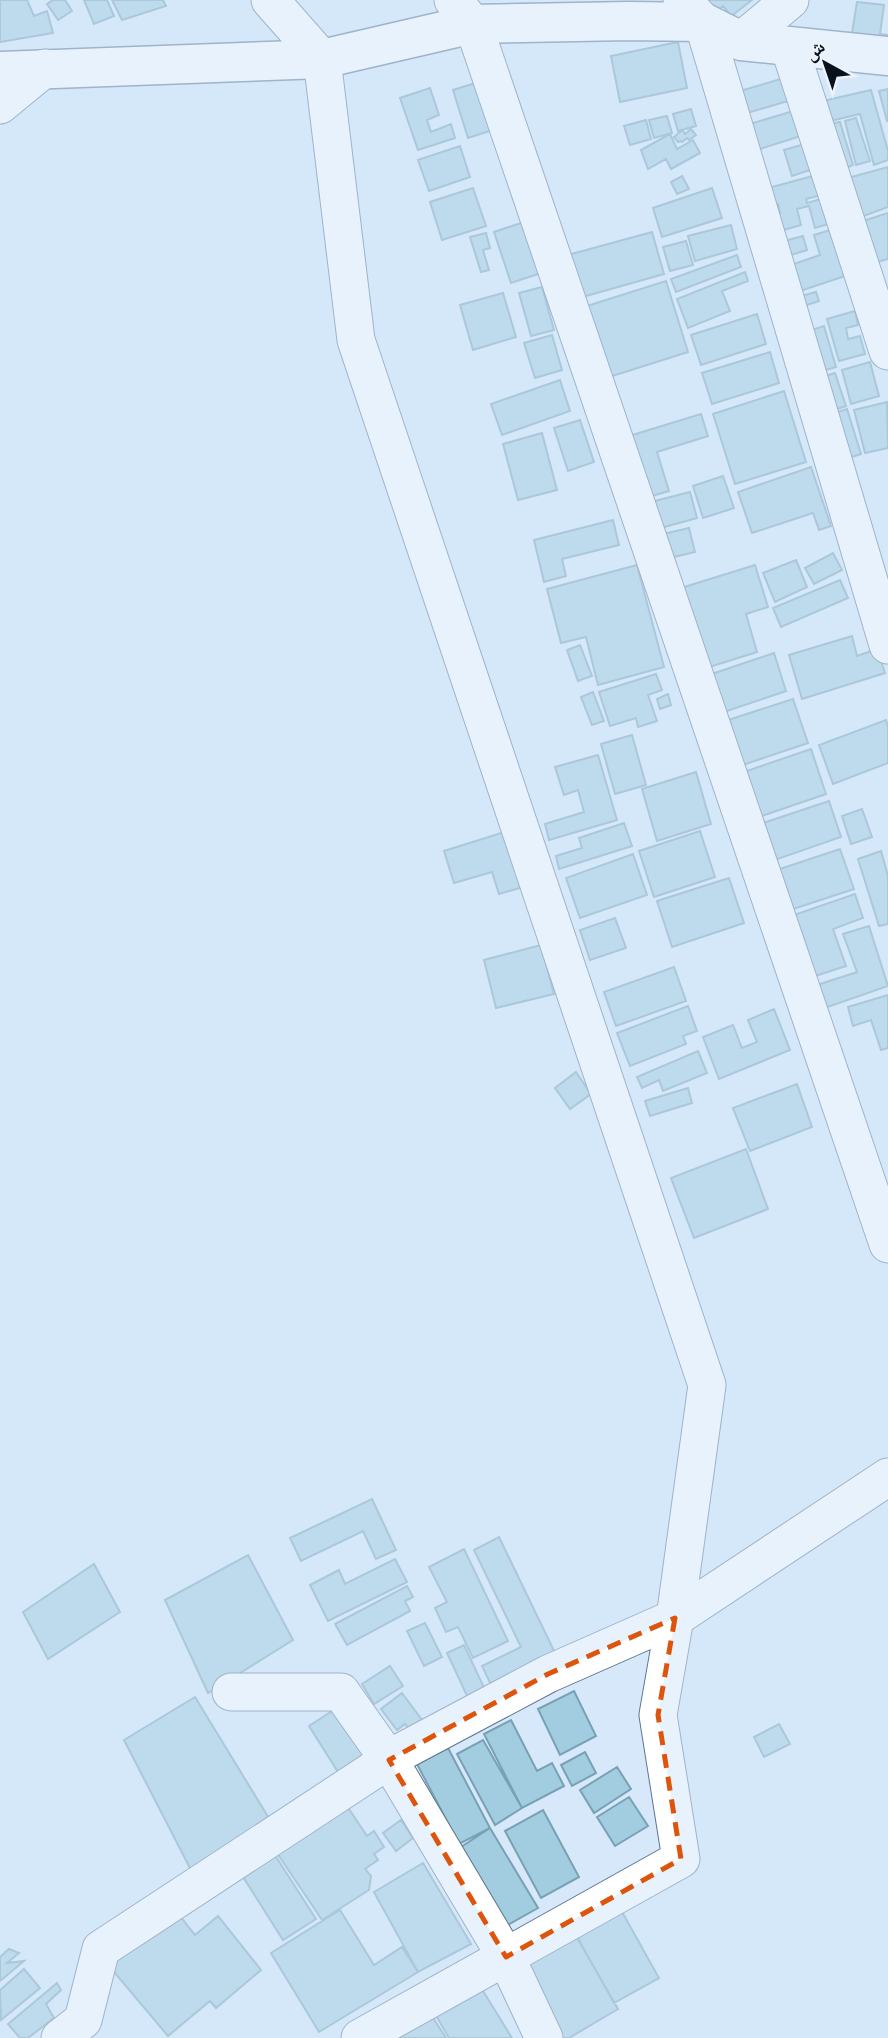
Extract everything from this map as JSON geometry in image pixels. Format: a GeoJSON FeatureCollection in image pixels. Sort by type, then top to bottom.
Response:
{"type":"FeatureCollection","features":[{"type":"Feature","properties":{"kind":"street"},"geometry":{"type":"LineString","coordinates":[[270,0],[322,59],[356,340],[707,1385],[675,1618],[658,1716],[681,1859],[360,2038]]}},
{"type":"Feature","properties":{"kind":"street"},"geometry":{"type":"LineString","coordinates":[[741,41],[790,0]]}},
{"type":"Feature","properties":{"kind":"street"},"geometry":{"type":"LineString","coordinates":[[692,11],[888,645]]}},
{"type":"Feature","properties":{"kind":"street"},"geometry":{"type":"LineString","coordinates":[[0,71],[322,59],[463,12],[629,20],[692,11],[741,41],[888,55]]}},
{"type":"Feature","properties":{"kind":"street"},"geometry":{"type":"LineString","coordinates":[[463,12],[888,1244]]}},
{"type":"Feature","properties":{"kind":"street"},"geometry":{"type":"LineString","coordinates":[[789,46],[888,351]]}},
{"type":"Feature","properties":{"kind":"street"},"geometry":{"type":"LineString","coordinates":[[0,105],[45,68]]}},
{"type":"Feature","properties":{"kind":"street"},"geometry":{"type":"LineString","coordinates":[[81,2032],[101,1949],[388,1760],[548,1674],[675,1618],[888,1478]]}},
{"type":"Feature","properties":{"kind":"street"},"geometry":{"type":"LineString","coordinates":[[231,1692],[341,1692],[388,1760],[506,1957],[544,2038]]}},
{"type":"Feature","properties":{"kind":"highlighted area"},"geometry":{"type":"Polygon","coordinates":[[[675,1618],[658,1715],[681,1859],[506,1957],[389,1760],[548,1674],[675,1618]]]}},
{"type":"Feature","properties":{"kind":"building"},"geometry":{"type":"Polygon","coordinates":[[[0,0],[27,0],[34,16],[47,11],[53,33],[0,42],[0,0]]]}},
{"type":"Feature","properties":{"kind":"building"},"geometry":{"type":"Polygon","coordinates":[[[53,0],[65,0],[72,11],[58,20],[47,4],[53,0]]]}},
{"type":"Feature","properties":{"kind":"building"},"geometry":{"type":"Polygon","coordinates":[[[84,0],[107,0],[114,16],[94,24],[84,0]]]}},
{"type":"Feature","properties":{"kind":"building"},"geometry":{"type":"Polygon","coordinates":[[[112,0],[163,0],[166,6],[122,20],[112,0]]]}},
{"type":"Feature","properties":{"kind":"building"},"geometry":{"type":"Polygon","coordinates":[[[707,0],[752,0],[725,21],[722,18],[728,12],[723,6],[717,11],[707,0]]]}},
{"type":"Feature","properties":{"kind":"building"},"geometry":{"type":"Polygon","coordinates":[[[857,2],[884,5],[880,34],[888,35],[888,42],[851,39],[857,2]]]}},
{"type":"Feature","properties":{"kind":"building"},"geometry":{"type":"Polygon","coordinates":[[[678,42],[687,88],[620,102],[611,56],[678,42]]]}},
{"type":"Feature","properties":{"kind":"building"},"geometry":{"type":"Polygon","coordinates":[[[791,76],[798,98],[737,116],[730,94],[791,76]]]}},
{"type":"Feature","properties":{"kind":"building"},"geometry":{"type":"Polygon","coordinates":[[[485,80],[499,128],[468,138],[453,90],[485,80]]]}},
{"type":"Feature","properties":{"kind":"building"},"geometry":{"type":"Polygon","coordinates":[[[430,88],[439,115],[427,120],[431,132],[451,124],[455,138],[418,150],[400,98],[430,88]]]}},
{"type":"Feature","properties":{"kind":"building"},"geometry":{"type":"Polygon","coordinates":[[[888,89],[888,121],[887,121],[879,91],[888,89]]]}},
{"type":"Feature","properties":{"kind":"building"},"geometry":{"type":"Polygon","coordinates":[[[871,90],[888,151],[888,160],[874,165],[860,114],[830,121],[823,101],[871,90]]]}},
{"type":"Feature","properties":{"kind":"building"},"geometry":{"type":"Polygon","coordinates":[[[691,109],[696,126],[678,131],[673,114],[691,109]]]}},
{"type":"Feature","properties":{"kind":"building"},"geometry":{"type":"Polygon","coordinates":[[[800,109],[807,134],[747,153],[740,127],[800,109]]]}},
{"type":"Feature","properties":{"kind":"building"},"geometry":{"type":"Polygon","coordinates":[[[667,116],[672,133],[654,138],[649,120],[667,116]]]}},
{"type":"Feature","properties":{"kind":"building"},"geometry":{"type":"Polygon","coordinates":[[[856,118],[870,161],[856,165],[845,121],[856,118]]]}},
{"type":"Feature","properties":{"kind":"building"},"geometry":{"type":"Polygon","coordinates":[[[646,120],[651,139],[630,145],[624,126],[646,120]]]}},
{"type":"Feature","properties":{"kind":"building"},"geometry":{"type":"Polygon","coordinates":[[[840,122],[853,165],[844,169],[830,124],[840,122]]]}},
{"type":"Feature","properties":{"kind":"building"},"geometry":{"type":"Polygon","coordinates":[[[691,129],[696,135],[689,140],[687,138],[678,142],[674,137],[682,130],[685,134],[691,129]]]}},
{"type":"Feature","properties":{"kind":"building"},"geometry":{"type":"Polygon","coordinates":[[[670,134],[677,149],[693,140],[700,153],[671,169],[666,159],[648,169],[641,150],[670,134]]]}},
{"type":"Feature","properties":{"kind":"building"},"geometry":{"type":"Polygon","coordinates":[[[812,142],[819,167],[792,176],[784,150],[812,142]]]}},
{"type":"Feature","properties":{"kind":"building"},"geometry":{"type":"Polygon","coordinates":[[[460,146],[470,177],[429,191],[418,160],[460,146]]]}},
{"type":"Feature","properties":{"kind":"building"},"geometry":{"type":"Polygon","coordinates":[[[888,167],[888,207],[861,217],[848,178],[888,167]]]}},
{"type":"Feature","properties":{"kind":"building"},"geometry":{"type":"Polygon","coordinates":[[[820,174],[825,194],[806,199],[807,203],[828,197],[835,222],[815,228],[809,206],[797,209],[801,225],[773,233],[768,217],[780,213],[778,204],[765,208],[761,190],[820,174]]]}},
{"type":"Feature","properties":{"kind":"building"},"geometry":{"type":"Polygon","coordinates":[[[682,176],[689,189],[677,194],[671,182],[682,176]]]}},
{"type":"Feature","properties":{"kind":"building"},"geometry":{"type":"Polygon","coordinates":[[[473,188],[486,226],[442,240],[430,202],[473,188]]]}},
{"type":"Feature","properties":{"kind":"building"},"geometry":{"type":"Polygon","coordinates":[[[712,188],[722,218],[662,237],[653,208],[712,188]]]}},
{"type":"Feature","properties":{"kind":"building"},"geometry":{"type":"Polygon","coordinates":[[[888,213],[888,259],[874,263],[863,221],[888,213]]]}},
{"type":"Feature","properties":{"kind":"building"},"geometry":{"type":"Polygon","coordinates":[[[527,221],[544,272],[511,283],[494,232],[527,221]]]}},
{"type":"Feature","properties":{"kind":"building"},"geometry":{"type":"Polygon","coordinates":[[[731,225],[737,249],[695,261],[688,236],[731,225]]]}},
{"type":"Feature","properties":{"kind":"building"},"geometry":{"type":"Polygon","coordinates":[[[837,228],[851,274],[791,294],[782,268],[820,255],[814,235],[837,228]]]}},
{"type":"Feature","properties":{"kind":"building"},"geometry":{"type":"Polygon","coordinates":[[[652,232],[664,274],[579,298],[568,255],[652,232]]]}},
{"type":"Feature","properties":{"kind":"building"},"geometry":{"type":"Polygon","coordinates":[[[486,233],[490,248],[483,250],[489,270],[481,272],[470,237],[486,233]]]}},
{"type":"Feature","properties":{"kind":"building"},"geometry":{"type":"Polygon","coordinates":[[[803,236],[807,250],[781,258],[777,243],[803,236]]]}},
{"type":"Feature","properties":{"kind":"building"},"geometry":{"type":"Polygon","coordinates":[[[686,241],[693,265],[670,271],[663,247],[686,241]]]}},
{"type":"Feature","properties":{"kind":"building"},"geometry":{"type":"Polygon","coordinates":[[[737,255],[741,267],[676,292],[671,279],[737,255]]]}},
{"type":"Feature","properties":{"kind":"building"},"geometry":{"type":"Polygon","coordinates":[[[745,272],[748,281],[722,291],[730,311],[688,328],[677,299],[745,272]]]}},
{"type":"Feature","properties":{"kind":"building"},"geometry":{"type":"Polygon","coordinates":[[[666,281],[688,352],[606,378],[584,307],[666,281]]]}},
{"type":"Feature","properties":{"kind":"building"},"geometry":{"type":"Polygon","coordinates":[[[542,287],[554,330],[531,336],[519,293],[542,287]]]}},
{"type":"Feature","properties":{"kind":"building"},"geometry":{"type":"Polygon","coordinates":[[[816,292],[819,301],[794,309],[791,299],[816,292]]]}},
{"type":"Feature","properties":{"kind":"building"},"geometry":{"type":"Polygon","coordinates":[[[503,293],[516,337],[473,350],[460,305],[503,293]]]}},
{"type":"Feature","properties":{"kind":"building"},"geometry":{"type":"Polygon","coordinates":[[[855,311],[858,325],[846,328],[848,339],[860,336],[865,354],[839,361],[827,319],[855,311]]]}},
{"type":"Feature","properties":{"kind":"building"},"geometry":{"type":"Polygon","coordinates":[[[757,314],[766,344],[701,365],[691,335],[757,314]]]}},
{"type":"Feature","properties":{"kind":"building"},"geometry":{"type":"Polygon","coordinates":[[[824,326],[836,367],[811,374],[800,334],[824,326]]]}},
{"type":"Feature","properties":{"kind":"building"},"geometry":{"type":"Polygon","coordinates":[[[552,335],[562,370],[535,378],[524,343],[552,335]]]}},
{"type":"Feature","properties":{"kind":"building"},"geometry":{"type":"Polygon","coordinates":[[[770,352],[779,383],[712,404],[702,373],[770,352]]]}},
{"type":"Feature","properties":{"kind":"building"},"geometry":{"type":"Polygon","coordinates":[[[870,362],[879,396],[851,404],[842,370],[870,362]]]}},
{"type":"Feature","properties":{"kind":"building"},"geometry":{"type":"Polygon","coordinates":[[[835,373],[846,406],[822,414],[812,380],[835,373]]]}},
{"type":"Feature","properties":{"kind":"building"},"geometry":{"type":"Polygon","coordinates":[[[560,380],[570,411],[502,435],[491,404],[560,380]]]}},
{"type":"Feature","properties":{"kind":"building"},"geometry":{"type":"Polygon","coordinates":[[[784,391],[806,462],[735,484],[713,414],[784,391]]]}},
{"type":"Feature","properties":{"kind":"building"},"geometry":{"type":"Polygon","coordinates":[[[887,402],[888,448],[865,453],[854,410],[887,402]]]}},
{"type":"Feature","properties":{"kind":"building"},"geometry":{"type":"Polygon","coordinates":[[[847,409],[861,454],[839,461],[825,416],[847,409]]]}},
{"type":"Feature","properties":{"kind":"building"},"geometry":{"type":"Polygon","coordinates":[[[701,414],[708,436],[657,452],[669,491],[645,498],[626,437],[701,414]]]}},
{"type":"Feature","properties":{"kind":"building"},"geometry":{"type":"Polygon","coordinates":[[[580,420],[594,462],[568,471],[554,428],[580,420]]]}},
{"type":"Feature","properties":{"kind":"building"},"geometry":{"type":"Polygon","coordinates":[[[542,433],[557,490],[518,500],[503,444],[542,433]]]}},
{"type":"Feature","properties":{"kind":"building"},"geometry":{"type":"Polygon","coordinates":[[[811,467],[831,526],[819,530],[813,513],[752,533],[738,492],[811,467]]]}},
{"type":"Feature","properties":{"kind":"building"},"geometry":{"type":"Polygon","coordinates":[[[723,476],[734,508],[703,518],[693,486],[723,476]]]}},
{"type":"Feature","properties":{"kind":"building"},"geometry":{"type":"Polygon","coordinates":[[[690,492],[697,518],[657,529],[651,502],[690,492]]]}},
{"type":"Feature","properties":{"kind":"building"},"geometry":{"type":"Polygon","coordinates":[[[613,520],[619,545],[562,559],[566,576],[544,582],[534,540],[613,520]]]}},
{"type":"Feature","properties":{"kind":"building"},"geometry":{"type":"Polygon","coordinates":[[[689,528],[695,552],[665,559],[659,535],[689,528]]]}},
{"type":"Feature","properties":{"kind":"building"},"geometry":{"type":"Polygon","coordinates":[[[833,553],[842,570],[814,584],[805,568],[833,553]]]}},
{"type":"Feature","properties":{"kind":"building"},"geometry":{"type":"Polygon","coordinates":[[[796,560],[807,587],[775,602],[763,573],[796,560]]]}},
{"type":"Feature","properties":{"kind":"building"},"geometry":{"type":"Polygon","coordinates":[[[637,565],[664,667],[598,685],[586,637],[561,643],[547,589],[637,565]]]}},
{"type":"Feature","properties":{"kind":"building"},"geometry":{"type":"Polygon","coordinates":[[[755,565],[768,607],[746,614],[757,652],[703,669],[678,589],[755,565]]]}},
{"type":"Feature","properties":{"kind":"building"},"geometry":{"type":"Polygon","coordinates":[[[840,580],[848,598],[781,627],[773,608],[840,580]]]}},
{"type":"Feature","properties":{"kind":"building"},"geometry":{"type":"Polygon","coordinates":[[[852,636],[857,656],[877,649],[885,673],[802,699],[789,655],[852,636]]]}},
{"type":"Feature","properties":{"kind":"building"},"geometry":{"type":"Polygon","coordinates":[[[580,645],[592,676],[578,681],[567,650],[580,645]]]}},
{"type":"Feature","properties":{"kind":"building"},"geometry":{"type":"Polygon","coordinates":[[[774,653],[786,691],[715,715],[703,677],[774,653]]]}},
{"type":"Feature","properties":{"kind":"building"},"geometry":{"type":"Polygon","coordinates":[[[656,674],[662,690],[648,695],[657,721],[638,727],[636,718],[610,726],[599,692],[656,674]]]}},
{"type":"Feature","properties":{"kind":"building"},"geometry":{"type":"Polygon","coordinates":[[[593,692],[604,721],[592,725],[581,697],[593,692]]]}},
{"type":"Feature","properties":{"kind":"building"},"geometry":{"type":"Polygon","coordinates":[[[668,694],[671,705],[660,709],[657,699],[668,694]]]}},
{"type":"Feature","properties":{"kind":"building"},"geometry":{"type":"Polygon","coordinates":[[[793,699],[808,743],[734,768],[719,723],[793,699]]]}},
{"type":"Feature","properties":{"kind":"building"},"geometry":{"type":"Polygon","coordinates":[[[886,720],[888,763],[833,784],[819,745],[886,720]]]}},
{"type":"Feature","properties":{"kind":"building"},"geometry":{"type":"Polygon","coordinates":[[[632,735],[646,785],[615,794],[601,744],[632,735]]]}},
{"type":"Feature","properties":{"kind":"building"},"geometry":{"type":"Polygon","coordinates":[[[811,749],[826,794],[750,820],[735,775],[811,749]]]}},
{"type":"Feature","properties":{"kind":"building"},"geometry":{"type":"Polygon","coordinates":[[[598,755],[617,820],[549,840],[545,824],[584,812],[578,790],[564,795],[555,767],[598,755]]]}},
{"type":"Feature","properties":{"kind":"building"},"geometry":{"type":"Polygon","coordinates":[[[696,772],[711,824],[657,841],[642,789],[696,772]]]}},
{"type":"Feature","properties":{"kind":"building"},"geometry":{"type":"Polygon","coordinates":[[[829,801],[841,837],[766,863],[754,826],[829,801]]]}},
{"type":"Feature","properties":{"kind":"building"},"geometry":{"type":"Polygon","coordinates":[[[862,809],[872,837],[851,844],[842,816],[862,809]]]}},
{"type":"Feature","properties":{"kind":"building"},"geometry":{"type":"Polygon","coordinates":[[[624,823],[632,846],[559,869],[556,856],[582,848],[579,838],[624,823]]]}},
{"type":"Feature","properties":{"kind":"building"},"geometry":{"type":"Polygon","coordinates":[[[514,829],[530,885],[499,894],[492,872],[454,883],[444,851],[514,829]]]}},
{"type":"Feature","properties":{"kind":"building"},"geometry":{"type":"Polygon","coordinates":[[[700,831],[715,877],[654,897],[639,851],[700,831]]]}},
{"type":"Feature","properties":{"kind":"building"},"geometry":{"type":"Polygon","coordinates":[[[840,849],[854,889],[784,912],[771,872],[840,849]]]}},
{"type":"Feature","properties":{"kind":"building"},"geometry":{"type":"Polygon","coordinates":[[[881,851],[888,876],[888,924],[879,926],[858,859],[881,851]]]}},
{"type":"Feature","properties":{"kind":"building"},"geometry":{"type":"Polygon","coordinates":[[[633,854],[647,895],[580,918],[566,878],[633,854]]]}},
{"type":"Feature","properties":{"kind":"building"},"geometry":{"type":"Polygon","coordinates":[[[729,878],[744,923],[672,947],[657,901],[729,878]]]}},
{"type":"Feature","properties":{"kind":"building"},"geometry":{"type":"Polygon","coordinates":[[[855,894],[863,918],[833,929],[846,966],[806,979],[785,918],[855,894]]]}},
{"type":"Feature","properties":{"kind":"building"},"geometry":{"type":"Polygon","coordinates":[[[615,918],[626,948],[590,960],[580,930],[615,918]]]}},
{"type":"Feature","properties":{"kind":"building"},"geometry":{"type":"Polygon","coordinates":[[[869,926],[888,986],[819,1010],[811,987],[857,972],[843,934],[869,926]]]}},
{"type":"Feature","properties":{"kind":"building"},"geometry":{"type":"Polygon","coordinates":[[[541,945],[554,994],[496,1008],[484,960],[541,945]]]}},
{"type":"Feature","properties":{"kind":"building"},"geometry":{"type":"Polygon","coordinates":[[[674,967],[686,1001],[616,1026],[604,992],[674,967]]]}},
{"type":"Feature","properties":{"kind":"building"},"geometry":{"type":"Polygon","coordinates":[[[888,995],[888,1048],[881,1050],[871,1020],[853,1026],[848,1007],[888,995]]]}},
{"type":"Feature","properties":{"kind":"building"},"geometry":{"type":"Polygon","coordinates":[[[688,1006],[697,1031],[683,1036],[686,1044],[630,1066],[617,1033],[688,1006]]]}},
{"type":"Feature","properties":{"kind":"building"},"geometry":{"type":"Polygon","coordinates":[[[774,1009],[790,1050],[719,1079],[703,1037],[733,1025],[742,1048],[757,1042],[748,1020],[774,1009]]]}},
{"type":"Feature","properties":{"kind":"building"},"geometry":{"type":"Polygon","coordinates":[[[698,1051],[707,1073],[663,1091],[659,1080],[642,1088],[637,1077],[698,1051]]]}},
{"type":"Feature","properties":{"kind":"building"},"geometry":{"type":"Polygon","coordinates":[[[576,1072],[591,1094],[570,1109],[555,1088],[576,1072]]]}},
{"type":"Feature","properties":{"kind":"building"},"geometry":{"type":"Polygon","coordinates":[[[797,1084],[812,1127],[750,1151],[733,1108],[797,1084]]]}},
{"type":"Feature","properties":{"kind":"building"},"geometry":{"type":"Polygon","coordinates":[[[688,1088],[692,1103],[650,1116],[645,1101],[688,1088]]]}},
{"type":"Feature","properties":{"kind":"building"},"geometry":{"type":"Polygon","coordinates":[[[746,1149],[768,1209],[694,1238],[671,1178],[746,1149]]]}},
{"type":"Feature","properties":{"kind":"building"},"geometry":{"type":"Polygon","coordinates":[[[372,1499],[396,1550],[376,1559],[363,1531],[301,1561],[290,1538],[372,1499]]]}},
{"type":"Feature","properties":{"kind":"building"},"geometry":{"type":"Polygon","coordinates":[[[499,1537],[557,1657],[493,1689],[482,1666],[521,1647],[474,1550],[499,1537]]]}},
{"type":"Feature","properties":{"kind":"building"},"geometry":{"type":"Polygon","coordinates":[[[464,1549],[508,1641],[473,1658],[458,1627],[446,1632],[435,1608],[447,1602],[429,1567],[464,1549]]]}},
{"type":"Feature","properties":{"kind":"building"},"geometry":{"type":"Polygon","coordinates":[[[248,1555],[293,1640],[208,1693],[165,1600],[248,1555]]]}},
{"type":"Feature","properties":{"kind":"building"},"geometry":{"type":"Polygon","coordinates":[[[395,1559],[407,1582],[328,1621],[310,1585],[339,1570],[345,1584],[395,1559]]]}},
{"type":"Feature","properties":{"kind":"building"},"geometry":{"type":"Polygon","coordinates":[[[94,1564],[120,1612],[48,1659],[23,1612],[94,1564]]]}},
{"type":"Feature","properties":{"kind":"building"},"geometry":{"type":"Polygon","coordinates":[[[407,1586],[413,1597],[405,1601],[410,1611],[347,1645],[335,1624],[407,1586]]]}},
{"type":"Feature","properties":{"kind":"building"},"geometry":{"type":"Polygon","coordinates":[[[425,1623],[442,1657],[424,1666],[407,1631],[425,1623]]]}},
{"type":"Feature","properties":{"kind":"building"},"geometry":{"type":"Polygon","coordinates":[[[464,1645],[486,1692],[469,1700],[447,1653],[464,1645]]]}},
{"type":"Feature","properties":{"kind":"building"},"geometry":{"type":"Polygon","coordinates":[[[390,1666],[403,1686],[374,1704],[362,1684],[390,1666]]]}},
{"type":"Feature","properties":{"kind":"building"},"geometry":{"type":"Polygon","coordinates":[[[574,1691],[596,1736],[560,1755],[538,1709],[574,1691]]]}},
{"type":"Feature","properties":{"kind":"building"},"geometry":{"type":"Polygon","coordinates":[[[402,1693],[428,1728],[415,1737],[405,1724],[397,1730],[381,1709],[402,1693]]]}},
{"type":"Feature","properties":{"kind":"building"},"geometry":{"type":"Polygon","coordinates":[[[195,1697],[270,1820],[191,1870],[124,1740],[195,1697]]]}},
{"type":"Feature","properties":{"kind":"building"},"geometry":{"type":"Polygon","coordinates":[[[337,1708],[366,1753],[338,1772],[309,1726],[337,1708]]]}},
{"type":"Feature","properties":{"kind":"building"},"geometry":{"type":"Polygon","coordinates":[[[511,1720],[537,1771],[552,1763],[564,1786],[522,1808],[484,1734],[511,1720]]]}},
{"type":"Feature","properties":{"kind":"building"},"geometry":{"type":"Polygon","coordinates":[[[779,1724],[790,1744],[764,1757],[754,1737],[779,1724]]]}},
{"type":"Feature","properties":{"kind":"building"},"geometry":{"type":"Polygon","coordinates":[[[483,1740],[522,1808],[495,1825],[457,1754],[483,1740]]]}},
{"type":"Feature","properties":{"kind":"building"},"geometry":{"type":"Polygon","coordinates":[[[448,1748],[490,1828],[459,1844],[417,1764],[448,1748]]]}},
{"type":"Feature","properties":{"kind":"building"},"geometry":{"type":"Polygon","coordinates":[[[585,1752],[596,1773],[572,1786],[561,1765],[585,1752]]]}},
{"type":"Feature","properties":{"kind":"building"},"geometry":{"type":"Polygon","coordinates":[[[617,1767],[631,1789],[594,1813],[580,1790],[617,1767]]]}},
{"type":"Feature","properties":{"kind":"building"},"geometry":{"type":"Polygon","coordinates":[[[339,1794],[367,1836],[374,1831],[384,1847],[374,1854],[378,1860],[365,1869],[371,1876],[369,1890],[322,1920],[269,1841],[339,1794]]]}},
{"type":"Feature","properties":{"kind":"building"},"geometry":{"type":"Polygon","coordinates":[[[629,1797],[648,1826],[615,1846],[597,1817],[629,1797]]]}},
{"type":"Feature","properties":{"kind":"building"},"geometry":{"type":"Polygon","coordinates":[[[543,1810],[579,1877],[541,1898],[505,1831],[543,1810]]]}},
{"type":"Feature","properties":{"kind":"building"},"geometry":{"type":"Polygon","coordinates":[[[401,1820],[413,1838],[396,1851],[383,1833],[401,1820]]]}},
{"type":"Feature","properties":{"kind":"building"},"geometry":{"type":"Polygon","coordinates":[[[490,1828],[538,1908],[506,1926],[461,1847],[490,1828]]]}},
{"type":"Feature","properties":{"kind":"building"},"geometry":{"type":"Polygon","coordinates":[[[271,1849],[316,1919],[283,1940],[238,1869],[271,1849]]]}},
{"type":"Feature","properties":{"kind":"building"},"geometry":{"type":"Polygon","coordinates":[[[423,1863],[471,1944],[418,1972],[374,1892],[423,1863]]]}},
{"type":"Feature","properties":{"kind":"building"},"geometry":{"type":"Polygon","coordinates":[[[616,1901],[659,1978],[614,2003],[571,1926],[616,1901]]]}},
{"type":"Feature","properties":{"kind":"building"},"geometry":{"type":"Polygon","coordinates":[[[340,1910],[374,1965],[402,1947],[418,1972],[319,2032],[271,1953],[340,1910]]]}},
{"type":"Feature","properties":{"kind":"building"},"geometry":{"type":"Polygon","coordinates":[[[176,1911],[195,1935],[218,1916],[261,1970],[216,2008],[210,2001],[168,2036],[109,1966],[176,1911]]]}},
{"type":"Feature","properties":{"kind":"building"},"geometry":{"type":"Polygon","coordinates":[[[576,1936],[618,2009],[569,2038],[562,2038],[521,1967],[576,1936]]]}},
{"type":"Feature","properties":{"kind":"building"},"geometry":{"type":"Polygon","coordinates":[[[9,1949],[19,1953],[7,1963],[24,1961],[0,1981],[0,1957],[9,1949]]]}},
{"type":"Feature","properties":{"kind":"building"},"geometry":{"type":"Polygon","coordinates":[[[24,1969],[40,1988],[1,2020],[0,1990],[24,1969]]]}},
{"type":"Feature","properties":{"kind":"building"},"geometry":{"type":"Polygon","coordinates":[[[475,1978],[512,2038],[449,2038],[430,2005],[475,1978]]]}},
{"type":"Feature","properties":{"kind":"building"},"geometry":{"type":"Polygon","coordinates":[[[57,1983],[61,1990],[46,2004],[54,2018],[28,2038],[20,2038],[8,2024],[57,1983]]]}},
{"type":"Feature","properties":{"kind":"building"},"geometry":{"type":"Polygon","coordinates":[[[426,2007],[446,2038],[388,2038],[426,2007]]]}}]}
